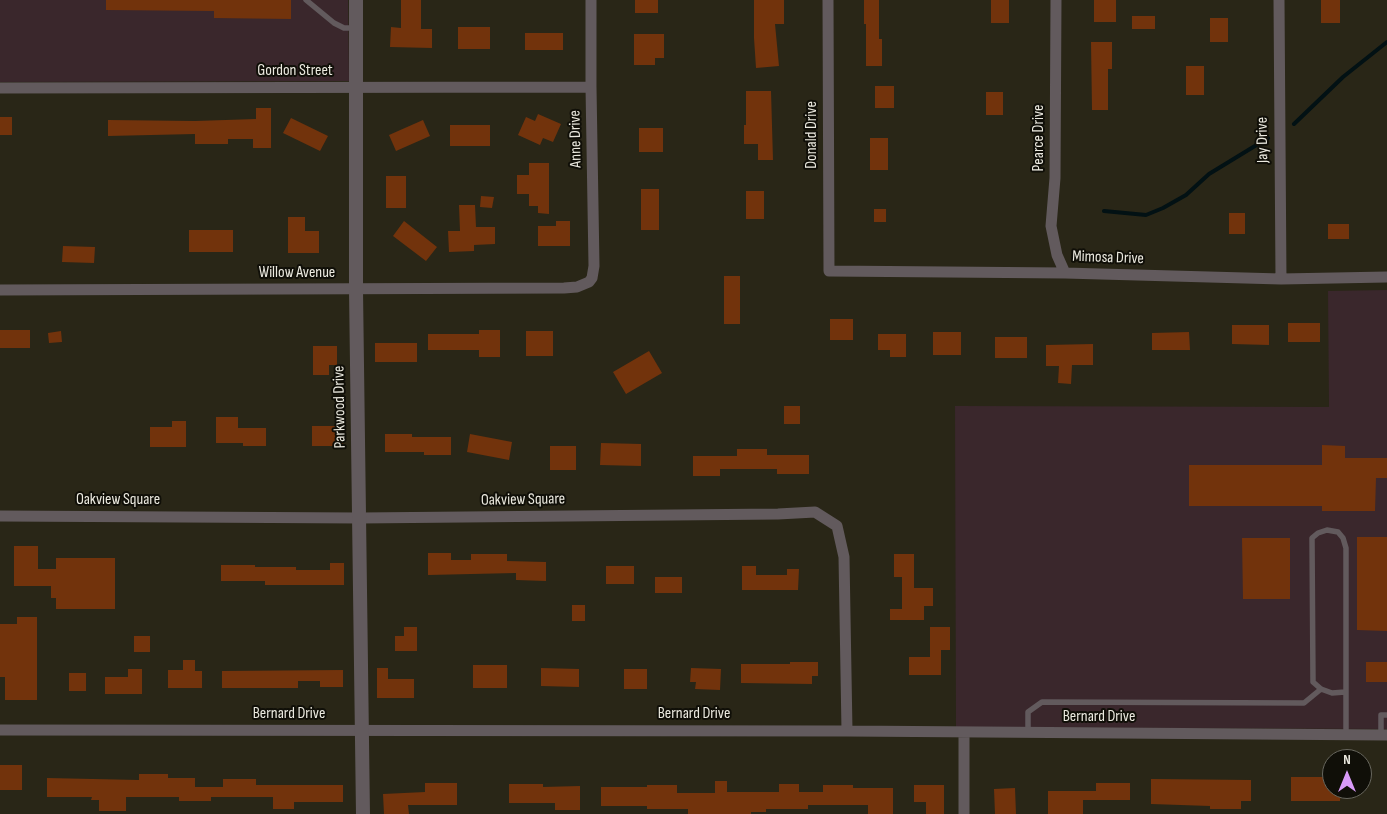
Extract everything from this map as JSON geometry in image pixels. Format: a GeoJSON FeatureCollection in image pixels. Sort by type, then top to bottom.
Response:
{"type":"FeatureCollection","features":[{"type":"Feature","properties":{"kind":"street","name":"Parkwood Drive"},"geometry":{"type":"LineString","coordinates":[[356,0],[356,290],[363,814]]}},
{"type":"Feature","properties":{"kind":"street","name":"Anne Drive"},"geometry":{"type":"LineString","coordinates":[[591,0],[594,266],[592,278]]}},
{"type":"Feature","properties":{"kind":"street","name":"Donald Drive"},"geometry":{"type":"LineString","coordinates":[[828,0],[829,271]]}},
{"type":"Feature","properties":{"kind":"street","name":"Pearce Drive"},"geometry":{"type":"LineString","coordinates":[[1056,0],[1055,178],[1051,226],[1057,255],[1064,273]]}},
{"type":"Feature","properties":{"kind":"street","name":"Jay Drive"},"geometry":{"type":"LineString","coordinates":[[1279,0],[1281,279]]}},
{"type":"Feature","properties":{"kind":"street","name":"Gordon Street"},"geometry":{"type":"LineString","coordinates":[[0,88],[591,87]]}},
{"type":"Feature","properties":{"kind":"street","name":"Mimosa Drive"},"geometry":{"type":"LineString","coordinates":[[829,271],[1064,273],[1281,279],[1387,277]]}},
{"type":"Feature","properties":{"kind":"street","name":"Willow Avenue"},"geometry":{"type":"LineString","coordinates":[[0,290],[564,288],[577,287],[592,278]]}},
{"type":"Feature","properties":{"kind":"street","name":"Oakview Square"},"geometry":{"type":"LineString","coordinates":[[0,516],[360,518],[778,514],[815,512],[837,526],[844,557],[847,731]]}},
{"type":"Feature","properties":{"kind":"street","name":"Bernard Drive"},"geometry":{"type":"LineString","coordinates":[[0,730],[847,731],[1384,735]]}},
{"type":"Feature","properties":{"kind":"street"},"geometry":{"type":"LineString","coordinates":[[964,733],[964,814]]}},
{"type":"Feature","properties":{"kind":"lane"},"geometry":{"type":"LineString","coordinates":[[306,0],[334,23],[344,28],[356,28]]}},
{"type":"Feature","properties":{"kind":"lane"},"geometry":{"type":"LineString","coordinates":[[1345,692],[1332,693],[1321,689],[1313,682],[1312,538],[1318,533],[1327,530],[1338,532],[1343,538],[1346,548],[1346,735]]}},
{"type":"Feature","properties":{"kind":"lane"},"geometry":{"type":"LineString","coordinates":[[1028,733],[1028,712],[1042,702],[1304,703],[1321,689]]}},
{"type":"Feature","properties":{"kind":"lane"},"geometry":{"type":"LineString","coordinates":[[1384,735],[1381,715],[1387,715]]}},
{"type":"Feature","properties":{"kind":"shaded area"},"geometry":{"type":"Polygon","coordinates":[[[0,0],[348,0],[349,81],[0,82],[0,0]]]}},
{"type":"Feature","properties":{"kind":"shaded area"},"geometry":{"type":"Polygon","coordinates":[[[1387,290],[1387,729],[956,727],[955,406],[1329,407],[1328,291],[1387,290]]]}},
{"type":"Feature","properties":{"kind":"building"},"geometry":{"type":"Polygon","coordinates":[[[106,0],[291,0],[291,19],[214,18],[214,11],[106,10],[106,0]]]}},
{"type":"Feature","properties":{"kind":"building"},"geometry":{"type":"Polygon","coordinates":[[[401,0],[421,0],[421,29],[432,29],[432,48],[390,47],[391,27],[401,28],[401,0]]]}},
{"type":"Feature","properties":{"kind":"building"},"geometry":{"type":"Polygon","coordinates":[[[635,0],[658,0],[658,13],[635,13],[635,0]]]}},
{"type":"Feature","properties":{"kind":"building"},"geometry":{"type":"Polygon","coordinates":[[[754,0],[784,0],[784,24],[775,24],[779,66],[756,68],[754,0]]]}},
{"type":"Feature","properties":{"kind":"building"},"geometry":{"type":"Polygon","coordinates":[[[864,0],[879,0],[879,39],[882,39],[882,66],[866,66],[864,0]]]}},
{"type":"Feature","properties":{"kind":"building"},"geometry":{"type":"Polygon","coordinates":[[[991,0],[1009,0],[1009,23],[991,23],[991,0]]]}},
{"type":"Feature","properties":{"kind":"building"},"geometry":{"type":"Polygon","coordinates":[[[1094,0],[1116,0],[1116,22],[1094,22],[1094,0]]]}},
{"type":"Feature","properties":{"kind":"building"},"geometry":{"type":"Polygon","coordinates":[[[1321,0],[1340,0],[1340,23],[1321,23],[1321,0]]]}},
{"type":"Feature","properties":{"kind":"building"},"geometry":{"type":"Polygon","coordinates":[[[1132,16],[1155,16],[1155,29],[1132,29],[1132,16]]]}},
{"type":"Feature","properties":{"kind":"building"},"geometry":{"type":"Polygon","coordinates":[[[1210,18],[1228,18],[1228,42],[1210,42],[1210,18]]]}},
{"type":"Feature","properties":{"kind":"building"},"geometry":{"type":"Polygon","coordinates":[[[458,27],[490,27],[490,49],[458,49],[458,27]]]}},
{"type":"Feature","properties":{"kind":"building"},"geometry":{"type":"Polygon","coordinates":[[[525,33],[563,33],[563,50],[525,50],[525,33]]]}},
{"type":"Feature","properties":{"kind":"building"},"geometry":{"type":"Polygon","coordinates":[[[634,34],[664,34],[664,58],[655,58],[655,65],[634,65],[634,34]]]}},
{"type":"Feature","properties":{"kind":"building"},"geometry":{"type":"Polygon","coordinates":[[[1091,42],[1112,42],[1112,69],[1108,69],[1108,110],[1092,110],[1091,42]]]}},
{"type":"Feature","properties":{"kind":"building"},"geometry":{"type":"Polygon","coordinates":[[[1186,66],[1204,66],[1204,95],[1186,95],[1186,66]]]}},
{"type":"Feature","properties":{"kind":"building"},"geometry":{"type":"Polygon","coordinates":[[[875,86],[894,86],[894,108],[875,108],[875,86]]]}},
{"type":"Feature","properties":{"kind":"building"},"geometry":{"type":"Polygon","coordinates":[[[746,91],[771,91],[773,160],[758,160],[758,144],[744,144],[746,91]]]}},
{"type":"Feature","properties":{"kind":"building"},"geometry":{"type":"Polygon","coordinates":[[[986,92],[1003,92],[1003,115],[986,115],[986,92]]]}},
{"type":"Feature","properties":{"kind":"building"},"geometry":{"type":"Polygon","coordinates":[[[256,108],[271,108],[271,148],[253,148],[253,139],[228,139],[228,144],[195,144],[195,134],[108,136],[108,120],[195,121],[256,119],[256,108]]]}},
{"type":"Feature","properties":{"kind":"building"},"geometry":{"type":"Polygon","coordinates":[[[538,114],[561,124],[553,142],[543,138],[540,145],[518,135],[526,117],[535,121],[538,114]]]}},
{"type":"Feature","properties":{"kind":"building"},"geometry":{"type":"Polygon","coordinates":[[[0,117],[12,117],[12,135],[0,135],[0,117]]]}},
{"type":"Feature","properties":{"kind":"building"},"geometry":{"type":"Polygon","coordinates":[[[291,118],[328,136],[320,151],[283,133],[291,118]]]}},
{"type":"Feature","properties":{"kind":"building"},"geometry":{"type":"Polygon","coordinates":[[[423,120],[430,136],[396,151],[389,135],[423,120]]]}},
{"type":"Feature","properties":{"kind":"building"},"geometry":{"type":"Polygon","coordinates":[[[450,125],[490,125],[490,146],[450,146],[450,125]]]}},
{"type":"Feature","properties":{"kind":"building"},"geometry":{"type":"Polygon","coordinates":[[[639,128],[663,128],[663,152],[639,152],[639,128]]]}},
{"type":"Feature","properties":{"kind":"building"},"geometry":{"type":"Polygon","coordinates":[[[870,138],[888,138],[888,170],[870,170],[870,138]]]}},
{"type":"Feature","properties":{"kind":"building"},"geometry":{"type":"Polygon","coordinates":[[[529,163],[549,163],[549,214],[538,213],[538,206],[529,206],[529,194],[517,194],[517,175],[529,175],[529,163]]]}},
{"type":"Feature","properties":{"kind":"building"},"geometry":{"type":"Polygon","coordinates":[[[386,176],[406,176],[406,208],[386,208],[386,176]]]}},
{"type":"Feature","properties":{"kind":"building"},"geometry":{"type":"Polygon","coordinates":[[[641,189],[659,189],[659,230],[641,230],[641,189]]]}},
{"type":"Feature","properties":{"kind":"building"},"geometry":{"type":"Polygon","coordinates":[[[746,191],[764,191],[764,219],[746,219],[746,191]]]}},
{"type":"Feature","properties":{"kind":"building"},"geometry":{"type":"Polygon","coordinates":[[[481,196],[494,197],[492,208],[480,207],[481,196]]]}},
{"type":"Feature","properties":{"kind":"building"},"geometry":{"type":"Polygon","coordinates":[[[459,205],[475,205],[476,227],[495,227],[495,244],[474,245],[474,251],[449,252],[448,231],[460,231],[459,205]]]}},
{"type":"Feature","properties":{"kind":"building"},"geometry":{"type":"Polygon","coordinates":[[[874,209],[886,209],[886,222],[874,222],[874,209]]]}},
{"type":"Feature","properties":{"kind":"building"},"geometry":{"type":"Polygon","coordinates":[[[1229,213],[1245,213],[1245,234],[1229,234],[1229,213]]]}},
{"type":"Feature","properties":{"kind":"building"},"geometry":{"type":"Polygon","coordinates":[[[288,217],[305,217],[305,231],[319,231],[319,253],[288,253],[288,217]]]}},
{"type":"Feature","properties":{"kind":"building"},"geometry":{"type":"Polygon","coordinates":[[[404,221],[437,247],[426,261],[393,236],[404,221]]]}},
{"type":"Feature","properties":{"kind":"building"},"geometry":{"type":"Polygon","coordinates":[[[556,221],[570,221],[570,246],[538,246],[538,226],[556,226],[556,221]]]}},
{"type":"Feature","properties":{"kind":"building"},"geometry":{"type":"Polygon","coordinates":[[[1328,224],[1349,224],[1349,239],[1328,239],[1328,224]]]}},
{"type":"Feature","properties":{"kind":"building"},"geometry":{"type":"Polygon","coordinates":[[[189,230],[233,230],[233,252],[189,252],[189,230]]]}},
{"type":"Feature","properties":{"kind":"building"},"geometry":{"type":"Polygon","coordinates":[[[63,246],[95,247],[94,263],[62,262],[63,246]]]}},
{"type":"Feature","properties":{"kind":"building"},"geometry":{"type":"Polygon","coordinates":[[[724,276],[740,276],[740,324],[724,324],[724,276]]]}},
{"type":"Feature","properties":{"kind":"building"},"geometry":{"type":"Polygon","coordinates":[[[830,319],[853,319],[853,340],[830,340],[830,319]]]}},
{"type":"Feature","properties":{"kind":"building"},"geometry":{"type":"Polygon","coordinates":[[[1288,323],[1320,323],[1320,342],[1288,342],[1288,323]]]}},
{"type":"Feature","properties":{"kind":"building"},"geometry":{"type":"Polygon","coordinates":[[[1232,325],[1269,325],[1269,345],[1232,344],[1232,325]]]}},
{"type":"Feature","properties":{"kind":"building"},"geometry":{"type":"Polygon","coordinates":[[[0,330],[30,330],[30,348],[0,348],[0,330]]]}},
{"type":"Feature","properties":{"kind":"building"},"geometry":{"type":"Polygon","coordinates":[[[479,330],[500,330],[500,357],[479,357],[479,350],[428,350],[428,334],[479,334],[479,330]]]}},
{"type":"Feature","properties":{"kind":"building"},"geometry":{"type":"Polygon","coordinates":[[[61,331],[62,342],[49,343],[48,333],[61,331]]]}},
{"type":"Feature","properties":{"kind":"building"},"geometry":{"type":"Polygon","coordinates":[[[526,331],[553,331],[553,356],[526,356],[526,331]]]}},
{"type":"Feature","properties":{"kind":"building"},"geometry":{"type":"Polygon","coordinates":[[[933,332],[961,332],[961,355],[933,355],[933,332]]]}},
{"type":"Feature","properties":{"kind":"building"},"geometry":{"type":"Polygon","coordinates":[[[1189,332],[1190,350],[1152,350],[1152,333],[1189,332]]]}},
{"type":"Feature","properties":{"kind":"building"},"geometry":{"type":"Polygon","coordinates":[[[878,334],[906,334],[906,357],[890,357],[890,350],[878,350],[878,334]]]}},
{"type":"Feature","properties":{"kind":"building"},"geometry":{"type":"Polygon","coordinates":[[[995,337],[1027,337],[1027,358],[995,358],[995,337]]]}},
{"type":"Feature","properties":{"kind":"building"},"geometry":{"type":"Polygon","coordinates":[[[375,343],[417,343],[417,362],[375,362],[375,343]]]}},
{"type":"Feature","properties":{"kind":"building"},"geometry":{"type":"Polygon","coordinates":[[[1093,344],[1093,365],[1072,365],[1071,384],[1058,383],[1059,366],[1046,366],[1046,345],[1093,344]]]}},
{"type":"Feature","properties":{"kind":"building"},"geometry":{"type":"Polygon","coordinates":[[[313,346],[337,346],[337,365],[329,365],[329,375],[313,375],[313,346]]]}},
{"type":"Feature","properties":{"kind":"building"},"geometry":{"type":"Polygon","coordinates":[[[649,351],[662,373],[626,394],[613,372],[649,351]]]}},
{"type":"Feature","properties":{"kind":"building"},"geometry":{"type":"Polygon","coordinates":[[[784,406],[800,406],[800,424],[784,424],[784,406]]]}},
{"type":"Feature","properties":{"kind":"building"},"geometry":{"type":"Polygon","coordinates":[[[216,417],[238,417],[238,428],[266,428],[266,446],[243,446],[243,443],[216,443],[216,417]]]}},
{"type":"Feature","properties":{"kind":"building"},"geometry":{"type":"Polygon","coordinates":[[[172,421],[186,421],[186,447],[150,447],[150,427],[172,427],[172,421]]]}},
{"type":"Feature","properties":{"kind":"building"},"geometry":{"type":"Polygon","coordinates":[[[312,426],[343,426],[343,446],[312,446],[312,426]]]}},
{"type":"Feature","properties":{"kind":"building"},"geometry":{"type":"Polygon","coordinates":[[[385,434],[412,434],[412,437],[451,437],[451,455],[424,455],[424,452],[385,452],[385,434]]]}},
{"type":"Feature","properties":{"kind":"building"},"geometry":{"type":"Polygon","coordinates":[[[470,434],[512,442],[509,460],[467,452],[470,434]]]}},
{"type":"Feature","properties":{"kind":"building"},"geometry":{"type":"Polygon","coordinates":[[[601,443],[641,444],[641,466],[600,465],[601,443]]]}},
{"type":"Feature","properties":{"kind":"building"},"geometry":{"type":"Polygon","coordinates":[[[1322,445],[1345,446],[1345,458],[1387,458],[1387,478],[1376,478],[1375,511],[1322,511],[1322,506],[1189,506],[1189,465],[1322,465],[1322,445]]]}},
{"type":"Feature","properties":{"kind":"building"},"geometry":{"type":"Polygon","coordinates":[[[550,446],[576,446],[576,470],[550,470],[550,446]]]}},
{"type":"Feature","properties":{"kind":"building"},"geometry":{"type":"Polygon","coordinates":[[[737,449],[767,449],[767,455],[809,455],[809,474],[777,474],[777,469],[720,469],[720,476],[693,476],[693,456],[737,456],[737,449]]]}},
{"type":"Feature","properties":{"kind":"building"},"geometry":{"type":"Polygon","coordinates":[[[1357,537],[1387,537],[1387,631],[1357,630],[1357,537]]]}},
{"type":"Feature","properties":{"kind":"building"},"geometry":{"type":"Polygon","coordinates":[[[1242,538],[1290,538],[1290,599],[1243,599],[1242,538]]]}},
{"type":"Feature","properties":{"kind":"building"},"geometry":{"type":"Polygon","coordinates":[[[14,546],[38,546],[38,569],[56,569],[56,558],[115,558],[115,609],[56,609],[56,598],[51,598],[51,586],[14,586],[14,546]]]}},
{"type":"Feature","properties":{"kind":"building"},"geometry":{"type":"Polygon","coordinates":[[[428,553],[451,553],[451,560],[471,560],[471,554],[507,554],[507,561],[546,562],[546,581],[516,580],[516,573],[428,575],[428,553]]]}},
{"type":"Feature","properties":{"kind":"building"},"geometry":{"type":"Polygon","coordinates":[[[894,554],[914,554],[914,588],[933,588],[933,606],[924,606],[924,620],[890,620],[890,609],[902,609],[902,577],[894,577],[894,554]]]}},
{"type":"Feature","properties":{"kind":"building"},"geometry":{"type":"Polygon","coordinates":[[[330,563],[344,563],[344,585],[265,585],[265,581],[221,581],[221,565],[296,567],[296,570],[330,570],[330,563]]]}},
{"type":"Feature","properties":{"kind":"building"},"geometry":{"type":"Polygon","coordinates":[[[606,566],[634,566],[634,584],[606,584],[606,566]]]}},
{"type":"Feature","properties":{"kind":"building"},"geometry":{"type":"Polygon","coordinates":[[[742,566],[756,566],[756,575],[787,575],[787,569],[799,569],[798,590],[742,590],[742,566]]]}},
{"type":"Feature","properties":{"kind":"building"},"geometry":{"type":"Polygon","coordinates":[[[655,577],[682,577],[682,593],[655,593],[655,577]]]}},
{"type":"Feature","properties":{"kind":"building"},"geometry":{"type":"Polygon","coordinates":[[[572,605],[585,605],[585,621],[572,621],[572,605]]]}},
{"type":"Feature","properties":{"kind":"building"},"geometry":{"type":"Polygon","coordinates":[[[17,617],[37,617],[37,700],[5,700],[5,677],[0,677],[0,624],[17,624],[17,617]]]}},
{"type":"Feature","properties":{"kind":"building"},"geometry":{"type":"Polygon","coordinates":[[[404,627],[417,627],[417,651],[395,651],[395,636],[404,636],[404,627]]]}},
{"type":"Feature","properties":{"kind":"building"},"geometry":{"type":"Polygon","coordinates":[[[930,627],[950,627],[950,650],[941,650],[941,675],[909,675],[909,657],[930,657],[930,627]]]}},
{"type":"Feature","properties":{"kind":"building"},"geometry":{"type":"Polygon","coordinates":[[[134,636],[150,636],[150,652],[134,652],[134,636]]]}},
{"type":"Feature","properties":{"kind":"building"},"geometry":{"type":"Polygon","coordinates":[[[183,660],[195,660],[195,671],[202,671],[202,688],[168,688],[168,670],[183,670],[183,660]]]}},
{"type":"Feature","properties":{"kind":"building"},"geometry":{"type":"Polygon","coordinates":[[[790,662],[818,662],[818,676],[812,676],[812,684],[741,683],[741,664],[790,664],[790,662]]]}},
{"type":"Feature","properties":{"kind":"building"},"geometry":{"type":"Polygon","coordinates":[[[1366,662],[1387,662],[1387,682],[1366,682],[1366,662]]]}},
{"type":"Feature","properties":{"kind":"building"},"geometry":{"type":"Polygon","coordinates":[[[473,665],[507,665],[507,688],[473,688],[473,665]]]}},
{"type":"Feature","properties":{"kind":"building"},"geometry":{"type":"Polygon","coordinates":[[[377,668],[388,668],[388,679],[414,679],[414,698],[377,698],[377,668]]]}},
{"type":"Feature","properties":{"kind":"building"},"geometry":{"type":"Polygon","coordinates":[[[541,668],[579,669],[579,687],[541,686],[541,668]]]}},
{"type":"Feature","properties":{"kind":"building"},"geometry":{"type":"Polygon","coordinates":[[[691,668],[721,669],[720,690],[695,689],[696,682],[690,682],[691,668]]]}},
{"type":"Feature","properties":{"kind":"building"},"geometry":{"type":"Polygon","coordinates":[[[128,669],[142,669],[142,694],[105,694],[105,677],[128,677],[128,669]]]}},
{"type":"Feature","properties":{"kind":"building"},"geometry":{"type":"Polygon","coordinates":[[[624,669],[647,669],[647,689],[624,689],[624,669]]]}},
{"type":"Feature","properties":{"kind":"building"},"geometry":{"type":"Polygon","coordinates":[[[343,670],[343,687],[320,687],[320,681],[298,681],[298,688],[222,688],[222,671],[343,670]]]}},
{"type":"Feature","properties":{"kind":"building"},"geometry":{"type":"Polygon","coordinates":[[[69,673],[86,673],[86,691],[69,691],[69,673]]]}},
{"type":"Feature","properties":{"kind":"building"},"geometry":{"type":"Polygon","coordinates":[[[0,765],[22,765],[22,790],[0,790],[0,765]]]}},
{"type":"Feature","properties":{"kind":"building"},"geometry":{"type":"Polygon","coordinates":[[[139,774],[168,774],[168,778],[195,778],[195,787],[223,787],[223,779],[256,779],[256,785],[343,785],[343,802],[294,802],[294,809],[273,809],[273,797],[211,797],[211,801],[179,801],[179,797],[126,797],[126,811],[99,811],[99,800],[91,800],[92,797],[47,797],[47,778],[139,780],[139,774]]]}},
{"type":"Feature","properties":{"kind":"building"},"geometry":{"type":"Polygon","coordinates":[[[1291,777],[1322,777],[1322,799],[1340,799],[1340,801],[1291,801],[1291,777]]]}},
{"type":"Feature","properties":{"kind":"building"},"geometry":{"type":"Polygon","coordinates":[[[1151,779],[1251,780],[1251,801],[1241,801],[1241,809],[1210,809],[1210,806],[1151,804],[1151,779]]]}},
{"type":"Feature","properties":{"kind":"building"},"geometry":{"type":"Polygon","coordinates":[[[715,781],[727,781],[727,792],[779,792],[779,784],[799,784],[799,792],[823,792],[823,785],[853,785],[853,788],[893,788],[893,814],[868,814],[868,805],[808,805],[808,809],[766,809],[766,812],[751,812],[751,814],[688,814],[688,809],[647,809],[647,806],[601,806],[601,787],[677,785],[677,793],[715,793],[715,781]]]}},
{"type":"Feature","properties":{"kind":"building"},"geometry":{"type":"Polygon","coordinates":[[[425,783],[457,783],[457,805],[408,805],[409,814],[384,814],[383,794],[425,792],[425,783]]]}},
{"type":"Feature","properties":{"kind":"building"},"geometry":{"type":"Polygon","coordinates":[[[1096,783],[1130,783],[1130,800],[1083,800],[1083,814],[1048,814],[1048,791],[1096,791],[1096,783]]]}},
{"type":"Feature","properties":{"kind":"building"},"geometry":{"type":"Polygon","coordinates":[[[509,784],[543,784],[543,787],[580,786],[580,810],[555,810],[555,803],[509,803],[509,784]]]}},
{"type":"Feature","properties":{"kind":"building"},"geometry":{"type":"Polygon","coordinates":[[[914,785],[944,785],[944,814],[926,814],[926,802],[914,802],[914,785]]]}},
{"type":"Feature","properties":{"kind":"building"},"geometry":{"type":"Polygon","coordinates":[[[1015,788],[1016,814],[995,814],[994,789],[1015,788]]]}},
{"type":"Feature","properties":{"kind":"waterway"},"geometry":{"type":"LineString","coordinates":[[1294,124],[1343,77],[1387,42]]}},
{"type":"Feature","properties":{"kind":"waterway"},"geometry":{"type":"LineString","coordinates":[[1104,211],[1146,215],[1163,208],[1186,195],[1209,174],[1268,138]]}}]}
